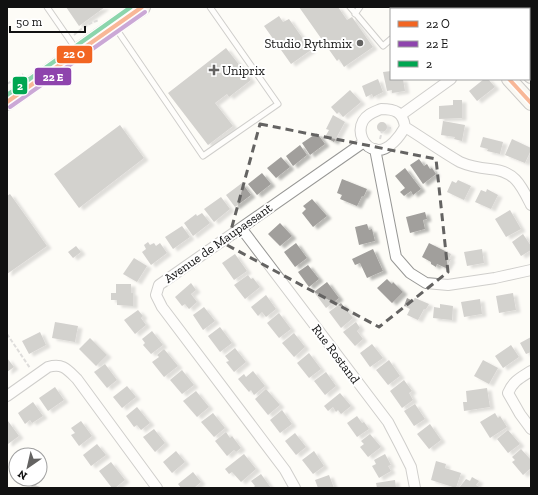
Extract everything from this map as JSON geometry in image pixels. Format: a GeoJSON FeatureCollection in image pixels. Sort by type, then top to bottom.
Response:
{"type":"FeatureCollection","features":[{"type":"Feature","properties":{"kind":"main road"},"geometry":{"type":"LineString","coordinates":[[7,102],[77,52],[108,23],[142,7]]}},
{"type":"Feature","properties":{"kind":"street"},"geometry":{"type":"LineString","coordinates":[[400,115],[450,80]]}},
{"type":"Feature","properties":{"kind":"street"},"geometry":{"type":"LineString","coordinates":[[510,80],[531,103]]}},
{"type":"Feature","properties":{"kind":"street"},"geometry":{"type":"LineString","coordinates":[[381,109],[395,110],[404,120],[405,127],[395,141],[378,150],[377,146],[368,146],[364,142],[360,127],[363,120],[368,115],[381,109]]}},
{"type":"Feature","properties":{"kind":"street"},"geometry":{"type":"LineString","coordinates":[[405,127],[461,162],[479,168],[502,171],[512,177],[520,184],[531,205]]}},
{"type":"Feature","properties":{"kind":"street","name":"Avenue de Maupassant"},"geometry":{"type":"LineString","coordinates":[[296,488],[280,464],[162,307],[156,295],[159,285],[364,142]]}},
{"type":"Feature","properties":{"kind":"street"},"geometry":{"type":"LineString","coordinates":[[377,146],[396,257],[410,273],[426,283],[448,284],[494,278],[531,270]]}},
{"type":"Feature","properties":{"kind":"street","name":"Rue Rostand"},"geometry":{"type":"LineString","coordinates":[[241,228],[388,422],[411,467],[415,488]]}},
{"type":"Feature","properties":{"kind":"street"},"geometry":{"type":"LineString","coordinates":[[7,396],[48,367],[54,365],[63,366],[77,379],[153,486]]}},
{"type":"Feature","properties":{"kind":"street"},"geometry":{"type":"LineString","coordinates":[[531,371],[511,385],[508,393],[531,429]]}},
{"type":"Feature","properties":{"kind":"lane"},"geometry":{"type":"LineString","coordinates":[[47,7],[77,52]]}},
{"type":"Feature","properties":{"kind":"lane"},"geometry":{"type":"LineString","coordinates":[[108,23],[203,156],[278,104],[210,7]]}},
{"type":"Feature","properties":{"kind":"lane"},"geometry":{"type":"LineString","coordinates":[[350,7],[383,46],[390,40]]}},
{"type":"Feature","properties":{"kind":"lane"},"geometry":{"type":"LineString","coordinates":[[355,14],[360,7]]}},
{"type":"Feature","properties":{"kind":"path"},"geometry":{"type":"LineString","coordinates":[[80,29],[89,24],[108,23]]}},
{"type":"Feature","properties":{"kind":"path"},"geometry":{"type":"LineString","coordinates":[[377,146],[382,131]]}},
{"type":"Feature","properties":{"kind":"path"},"geometry":{"type":"LineString","coordinates":[[7,334],[35,376]]}},
{"type":"Feature","properties":{"kind":"highlighted area"},"geometry":{"type":"Polygon","coordinates":[[[260,124],[436,159],[448,272],[379,327],[227,245],[260,124]]]}},
{"type":"Feature","properties":{"kind":"building"},"geometry":{"type":"Polygon","coordinates":[[[66,7],[105,7],[79,26],[66,7]]]}},
{"type":"Feature","properties":{"kind":"building"},"geometry":{"type":"Polygon","coordinates":[[[299,7],[338,7],[347,20],[352,17],[373,47],[344,67],[339,59],[337,61],[299,7]]]}},
{"type":"Feature","properties":{"kind":"building"},"geometry":{"type":"Polygon","coordinates":[[[279,16],[283,22],[289,19],[311,50],[291,64],[264,26],[279,16]]]}},
{"type":"Feature","properties":{"kind":"building"},"geometry":{"type":"Polygon","coordinates":[[[226,48],[251,80],[229,97],[227,94],[215,103],[233,126],[208,145],[168,93],[226,48]]]}},
{"type":"Feature","properties":{"kind":"building"},"geometry":{"type":"Polygon","coordinates":[[[390,71],[390,80],[403,80],[405,91],[392,93],[392,90],[387,91],[383,72],[390,71]]]}},
{"type":"Feature","properties":{"kind":"building"},"geometry":{"type":"Polygon","coordinates":[[[378,79],[383,92],[373,97],[372,94],[366,97],[362,86],[378,79]]]}},
{"type":"Feature","properties":{"kind":"building"},"geometry":{"type":"Polygon","coordinates":[[[483,80],[489,80],[495,87],[477,101],[469,91],[483,80]]]}},
{"type":"Feature","properties":{"kind":"building"},"geometry":{"type":"Polygon","coordinates":[[[350,90],[361,102],[343,117],[339,112],[337,114],[331,107],[350,90]]]}},
{"type":"Feature","properties":{"kind":"building"},"geometry":{"type":"Polygon","coordinates":[[[453,100],[462,100],[462,118],[439,119],[439,106],[453,105],[453,100]]]}},
{"type":"Feature","properties":{"kind":"building"},"geometry":{"type":"Polygon","coordinates":[[[333,115],[345,122],[334,142],[325,137],[329,130],[326,129],[333,115]]]}},
{"type":"Feature","properties":{"kind":"building"},"geometry":{"type":"Polygon","coordinates":[[[443,121],[465,125],[462,141],[454,139],[455,137],[441,135],[443,121]]]}},
{"type":"Feature","properties":{"kind":"building"},"geometry":{"type":"Polygon","coordinates":[[[382,122],[387,127],[382,132],[377,127],[382,122]]]}},
{"type":"Feature","properties":{"kind":"building"},"geometry":{"type":"Polygon","coordinates":[[[120,125],[144,158],[79,208],[54,174],[120,125]]]}},
{"type":"Feature","properties":{"kind":"building"},"geometry":{"type":"Polygon","coordinates":[[[317,133],[325,144],[310,155],[302,143],[317,133]]]}},
{"type":"Feature","properties":{"kind":"building"},"geometry":{"type":"Polygon","coordinates":[[[483,137],[503,142],[500,154],[487,151],[488,149],[480,147],[483,137]]]}},
{"type":"Feature","properties":{"kind":"building"},"geometry":{"type":"Polygon","coordinates":[[[512,139],[531,148],[525,163],[505,155],[512,139]]]}},
{"type":"Feature","properties":{"kind":"building"},"geometry":{"type":"Polygon","coordinates":[[[300,145],[307,155],[293,166],[286,156],[300,145]]]}},
{"type":"Feature","properties":{"kind":"building"},"geometry":{"type":"Polygon","coordinates":[[[281,157],[290,167],[276,178],[267,168],[281,157]]]}},
{"type":"Feature","properties":{"kind":"building"},"geometry":{"type":"Polygon","coordinates":[[[419,159],[424,166],[427,164],[436,174],[423,184],[410,165],[419,159]]]}},
{"type":"Feature","properties":{"kind":"building"},"geometry":{"type":"Polygon","coordinates":[[[405,168],[421,189],[413,195],[411,191],[404,196],[400,192],[405,188],[395,176],[405,168]]]}},
{"type":"Feature","properties":{"kind":"building"},"geometry":{"type":"Polygon","coordinates":[[[262,173],[271,184],[257,195],[248,184],[262,173]]]}},
{"type":"Feature","properties":{"kind":"building"},"geometry":{"type":"Polygon","coordinates":[[[342,179],[367,189],[357,206],[340,199],[342,195],[337,193],[342,179]]]}},
{"type":"Feature","properties":{"kind":"building"},"geometry":{"type":"Polygon","coordinates":[[[458,180],[471,186],[464,200],[447,192],[452,181],[456,183],[458,180]]]}},
{"type":"Feature","properties":{"kind":"building"},"geometry":{"type":"Polygon","coordinates":[[[242,183],[251,195],[235,207],[226,195],[242,183]]]}},
{"type":"Feature","properties":{"kind":"building"},"geometry":{"type":"Polygon","coordinates":[[[487,189],[498,195],[491,209],[475,202],[481,190],[486,192],[487,189]]]}},
{"type":"Feature","properties":{"kind":"building"},"geometry":{"type":"Polygon","coordinates":[[[10,194],[47,246],[7,274],[7,196],[10,194]]]}},
{"type":"Feature","properties":{"kind":"building"},"geometry":{"type":"Polygon","coordinates":[[[221,197],[230,209],[214,222],[204,209],[221,197]]]}},
{"type":"Feature","properties":{"kind":"building"},"geometry":{"type":"Polygon","coordinates":[[[312,199],[327,216],[313,227],[302,213],[306,209],[303,206],[312,199]]]}},
{"type":"Feature","properties":{"kind":"building"},"geometry":{"type":"Polygon","coordinates":[[[510,210],[521,229],[506,237],[495,219],[510,210]]]}},
{"type":"Feature","properties":{"kind":"building"},"geometry":{"type":"Polygon","coordinates":[[[425,212],[427,219],[423,220],[425,229],[410,233],[406,217],[425,212]]]}},
{"type":"Feature","properties":{"kind":"building"},"geometry":{"type":"Polygon","coordinates":[[[202,213],[210,223],[193,236],[184,223],[196,214],[197,216],[202,213]]]}},
{"type":"Feature","properties":{"kind":"building"},"geometry":{"type":"Polygon","coordinates":[[[280,223],[292,236],[280,246],[268,234],[280,223]]]}},
{"type":"Feature","properties":{"kind":"building"},"geometry":{"type":"Polygon","coordinates":[[[367,224],[369,230],[372,229],[375,241],[359,245],[355,227],[367,224]]]}},
{"type":"Feature","properties":{"kind":"building"},"geometry":{"type":"Polygon","coordinates":[[[182,226],[190,237],[173,249],[165,237],[182,226]]]}},
{"type":"Feature","properties":{"kind":"building"},"geometry":{"type":"Polygon","coordinates":[[[523,234],[531,246],[531,250],[521,256],[512,242],[523,234]]]}},
{"type":"Feature","properties":{"kind":"building"},"geometry":{"type":"Polygon","coordinates":[[[148,242],[150,245],[154,243],[156,246],[160,243],[167,253],[151,265],[142,252],[146,249],[144,245],[148,242]]]}},
{"type":"Feature","properties":{"kind":"building"},"geometry":{"type":"Polygon","coordinates":[[[296,243],[307,258],[295,267],[284,252],[296,243]]]}},
{"type":"Feature","properties":{"kind":"building"},"geometry":{"type":"Polygon","coordinates":[[[429,243],[451,254],[449,259],[451,259],[446,268],[437,264],[436,267],[422,257],[429,243]]]}},
{"type":"Feature","properties":{"kind":"building"},"geometry":{"type":"Polygon","coordinates":[[[76,246],[81,252],[73,258],[68,252],[76,246]]]}},
{"type":"Feature","properties":{"kind":"building"},"geometry":{"type":"Polygon","coordinates":[[[373,249],[383,271],[367,278],[360,263],[355,265],[352,259],[373,249]]]}},
{"type":"Feature","properties":{"kind":"building"},"geometry":{"type":"Polygon","coordinates":[[[482,249],[484,263],[467,266],[464,252],[482,249]]]}},
{"type":"Feature","properties":{"kind":"building"},"geometry":{"type":"Polygon","coordinates":[[[235,254],[247,271],[234,280],[222,263],[235,254]]]}},
{"type":"Feature","properties":{"kind":"building"},"geometry":{"type":"Polygon","coordinates":[[[134,258],[147,266],[137,282],[123,274],[134,258]]]}},
{"type":"Feature","properties":{"kind":"building"},"geometry":{"type":"Polygon","coordinates":[[[308,265],[319,279],[309,287],[298,272],[308,265]]]}},
{"type":"Feature","properties":{"kind":"building"},"geometry":{"type":"Polygon","coordinates":[[[248,275],[251,279],[253,278],[260,287],[245,299],[234,285],[248,275]]]}},
{"type":"Feature","properties":{"kind":"building"},"geometry":{"type":"Polygon","coordinates":[[[387,279],[392,284],[393,282],[403,292],[392,303],[377,288],[387,279]]]}},
{"type":"Feature","properties":{"kind":"building"},"geometry":{"type":"Polygon","coordinates":[[[327,282],[339,298],[326,308],[314,292],[327,282]]]}},
{"type":"Feature","properties":{"kind":"building"},"geometry":{"type":"Polygon","coordinates":[[[191,283],[196,290],[191,294],[197,302],[189,309],[185,304],[182,306],[175,297],[191,283]]]}},
{"type":"Feature","properties":{"kind":"building"},"geometry":{"type":"Polygon","coordinates":[[[116,284],[131,284],[133,306],[117,305],[117,300],[111,300],[111,293],[116,293],[116,284]]]}},
{"type":"Feature","properties":{"kind":"building"},"geometry":{"type":"Polygon","coordinates":[[[513,293],[516,310],[499,313],[496,296],[513,293]]]}},
{"type":"Feature","properties":{"kind":"building"},"geometry":{"type":"Polygon","coordinates":[[[266,295],[276,309],[266,317],[262,312],[258,316],[251,307],[266,295]]]}},
{"type":"Feature","properties":{"kind":"building"},"geometry":{"type":"Polygon","coordinates":[[[407,298],[413,301],[415,298],[429,304],[426,309],[424,309],[418,320],[407,315],[410,309],[404,306],[407,298]]]}},
{"type":"Feature","properties":{"kind":"building"},"geometry":{"type":"Polygon","coordinates":[[[480,299],[482,314],[464,317],[461,302],[480,299]]]}},
{"type":"Feature","properties":{"kind":"building"},"geometry":{"type":"Polygon","coordinates":[[[341,303],[353,318],[341,328],[329,312],[341,303]]]}},
{"type":"Feature","properties":{"kind":"building"},"geometry":{"type":"Polygon","coordinates":[[[440,304],[453,306],[452,320],[433,318],[434,307],[440,308],[440,304]]]}},
{"type":"Feature","properties":{"kind":"building"},"geometry":{"type":"Polygon","coordinates":[[[204,307],[215,321],[203,330],[193,315],[204,307]]]}},
{"type":"Feature","properties":{"kind":"building"},"geometry":{"type":"Polygon","coordinates":[[[138,310],[143,316],[141,318],[146,325],[135,334],[124,320],[138,310]]]}},
{"type":"Feature","properties":{"kind":"building"},"geometry":{"type":"Polygon","coordinates":[[[279,313],[291,329],[279,338],[267,323],[279,313]]]}},
{"type":"Feature","properties":{"kind":"building"},"geometry":{"type":"Polygon","coordinates":[[[55,322],[78,326],[75,342],[52,338],[55,322]]]}},
{"type":"Feature","properties":{"kind":"building"},"geometry":{"type":"Polygon","coordinates":[[[356,322],[360,328],[357,331],[363,339],[355,346],[343,332],[356,322]]]}},
{"type":"Feature","properties":{"kind":"building"},"geometry":{"type":"Polygon","coordinates":[[[220,327],[232,343],[220,352],[208,336],[220,327]]]}},
{"type":"Feature","properties":{"kind":"building"},"geometry":{"type":"Polygon","coordinates":[[[152,331],[163,345],[151,354],[143,345],[145,343],[142,339],[152,331]]]}},
{"type":"Feature","properties":{"kind":"building"},"geometry":{"type":"Polygon","coordinates":[[[40,332],[46,345],[29,354],[22,341],[40,332]]]}},
{"type":"Feature","properties":{"kind":"building"},"geometry":{"type":"Polygon","coordinates":[[[294,333],[305,347],[294,357],[282,343],[294,333]]]}},
{"type":"Feature","properties":{"kind":"building"},"geometry":{"type":"Polygon","coordinates":[[[531,337],[531,352],[526,354],[520,343],[531,337]]]}},
{"type":"Feature","properties":{"kind":"building"},"geometry":{"type":"Polygon","coordinates":[[[90,338],[107,355],[96,366],[79,349],[90,338]]]}},
{"type":"Feature","properties":{"kind":"building"},"geometry":{"type":"Polygon","coordinates":[[[372,344],[383,358],[370,367],[360,353],[372,344]]]}},
{"type":"Feature","properties":{"kind":"building"},"geometry":{"type":"Polygon","coordinates":[[[511,345],[519,357],[503,368],[495,356],[511,345]]]}},
{"type":"Feature","properties":{"kind":"building"},"geometry":{"type":"Polygon","coordinates":[[[235,348],[246,362],[234,372],[226,362],[229,361],[225,356],[235,348]]]}},
{"type":"Feature","properties":{"kind":"building"},"geometry":{"type":"Polygon","coordinates":[[[164,349],[178,366],[164,377],[152,362],[159,357],[157,355],[164,349]]]}},
{"type":"Feature","properties":{"kind":"building"},"geometry":{"type":"Polygon","coordinates":[[[309,353],[321,369],[309,378],[297,363],[309,353]]]}},
{"type":"Feature","properties":{"kind":"building"},"geometry":{"type":"Polygon","coordinates":[[[7,358],[14,367],[7,372],[7,358]]]}},
{"type":"Feature","properties":{"kind":"building"},"geometry":{"type":"Polygon","coordinates":[[[389,360],[400,376],[388,385],[376,370],[389,360]]]}},
{"type":"Feature","properties":{"kind":"building"},"geometry":{"type":"Polygon","coordinates":[[[483,360],[498,368],[489,384],[474,376],[483,360]]]}},
{"type":"Feature","properties":{"kind":"building"},"geometry":{"type":"Polygon","coordinates":[[[105,364],[117,380],[107,388],[94,372],[105,364]]]}},
{"type":"Feature","properties":{"kind":"building"},"geometry":{"type":"Polygon","coordinates":[[[182,370],[194,385],[182,394],[170,380],[182,370]]]}},
{"type":"Feature","properties":{"kind":"building"},"geometry":{"type":"Polygon","coordinates":[[[253,371],[265,386],[254,395],[251,390],[249,392],[238,379],[244,374],[246,377],[253,371]]]}},
{"type":"Feature","properties":{"kind":"building"},"geometry":{"type":"Polygon","coordinates":[[[326,372],[336,386],[325,395],[314,381],[326,372]]]}},
{"type":"Feature","properties":{"kind":"building"},"geometry":{"type":"Polygon","coordinates":[[[404,380],[412,391],[409,393],[413,400],[402,408],[390,391],[404,380]]]}},
{"type":"Feature","properties":{"kind":"building"},"geometry":{"type":"Polygon","coordinates":[[[127,386],[136,397],[122,408],[113,397],[127,386]]]}},
{"type":"Feature","properties":{"kind":"building"},"geometry":{"type":"Polygon","coordinates":[[[55,387],[64,400],[48,411],[39,398],[55,387]]]}},
{"type":"Feature","properties":{"kind":"building"},"geometry":{"type":"Polygon","coordinates":[[[487,388],[490,407],[464,411],[463,402],[467,402],[466,391],[487,388]]]}},
{"type":"Feature","properties":{"kind":"building"},"geometry":{"type":"Polygon","coordinates":[[[266,389],[280,405],[268,415],[255,399],[266,389]]]}},
{"type":"Feature","properties":{"kind":"building"},"geometry":{"type":"Polygon","coordinates":[[[196,391],[209,407],[197,417],[183,401],[196,391]]]}},
{"type":"Feature","properties":{"kind":"building"},"geometry":{"type":"Polygon","coordinates":[[[340,393],[351,406],[341,414],[338,410],[336,412],[333,407],[328,411],[324,406],[340,393]]]}},
{"type":"Feature","properties":{"kind":"building"},"geometry":{"type":"Polygon","coordinates":[[[33,402],[43,416],[32,423],[30,420],[25,424],[18,413],[33,402]]]}},
{"type":"Feature","properties":{"kind":"building"},"geometry":{"type":"Polygon","coordinates":[[[415,404],[425,419],[414,426],[404,411],[415,404]]]}},
{"type":"Feature","properties":{"kind":"building"},"geometry":{"type":"Polygon","coordinates":[[[137,407],[150,423],[141,430],[137,425],[134,427],[126,416],[137,407]]]}},
{"type":"Feature","properties":{"kind":"building"},"geometry":{"type":"Polygon","coordinates":[[[282,410],[292,424],[280,433],[270,420],[282,410]]]}},
{"type":"Feature","properties":{"kind":"building"},"geometry":{"type":"Polygon","coordinates":[[[213,413],[225,428],[214,437],[201,422],[213,413]]]}},
{"type":"Feature","properties":{"kind":"building"},"geometry":{"type":"Polygon","coordinates":[[[495,413],[498,418],[500,416],[507,427],[490,438],[480,422],[495,413]]]}},
{"type":"Feature","properties":{"kind":"building"},"geometry":{"type":"Polygon","coordinates":[[[357,416],[369,429],[357,437],[347,423],[357,416]]]}},
{"type":"Feature","properties":{"kind":"building"},"geometry":{"type":"Polygon","coordinates":[[[8,421],[19,436],[8,444],[7,422],[8,421]]]}},
{"type":"Feature","properties":{"kind":"building"},"geometry":{"type":"Polygon","coordinates":[[[81,421],[92,436],[79,446],[71,435],[75,433],[71,428],[81,421]]]}},
{"type":"Feature","properties":{"kind":"building"},"geometry":{"type":"Polygon","coordinates":[[[430,424],[441,440],[429,449],[417,434],[430,424]]]}},
{"type":"Feature","properties":{"kind":"building"},"geometry":{"type":"Polygon","coordinates":[[[154,429],[165,443],[155,452],[143,437],[154,429]]]}},
{"type":"Feature","properties":{"kind":"building"},"geometry":{"type":"Polygon","coordinates":[[[508,430],[520,444],[508,453],[497,439],[508,430]]]}},
{"type":"Feature","properties":{"kind":"building"},"geometry":{"type":"Polygon","coordinates":[[[226,432],[230,438],[232,436],[241,448],[236,452],[234,450],[227,456],[215,441],[226,432]]]}},
{"type":"Feature","properties":{"kind":"building"},"geometry":{"type":"Polygon","coordinates":[[[295,433],[306,447],[296,455],[285,441],[295,433]]]}},
{"type":"Feature","properties":{"kind":"building"},"geometry":{"type":"Polygon","coordinates":[[[370,434],[381,447],[368,457],[360,447],[364,444],[361,441],[370,434]]]}},
{"type":"Feature","properties":{"kind":"building"},"geometry":{"type":"Polygon","coordinates":[[[97,444],[106,455],[91,466],[83,455],[97,444]]]}},
{"type":"Feature","properties":{"kind":"building"},"geometry":{"type":"Polygon","coordinates":[[[521,449],[531,460],[531,468],[523,475],[512,462],[515,460],[512,457],[521,449]]]}},
{"type":"Feature","properties":{"kind":"building"},"geometry":{"type":"Polygon","coordinates":[[[176,451],[185,462],[172,473],[163,462],[176,451]]]}},
{"type":"Feature","properties":{"kind":"building"},"geometry":{"type":"Polygon","coordinates":[[[314,451],[324,466],[313,474],[302,460],[314,451]]]}},
{"type":"Feature","properties":{"kind":"building"},"geometry":{"type":"Polygon","coordinates":[[[244,454],[256,469],[241,482],[232,472],[229,474],[225,469],[244,454]]]}},
{"type":"Feature","properties":{"kind":"building"},"geometry":{"type":"Polygon","coordinates":[[[385,454],[391,465],[388,466],[391,471],[379,478],[372,466],[376,464],[374,460],[385,454]]]}},
{"type":"Feature","properties":{"kind":"building"},"geometry":{"type":"Polygon","coordinates":[[[436,461],[446,464],[445,468],[461,473],[456,488],[431,480],[436,461]]]}},
{"type":"Feature","properties":{"kind":"building"},"geometry":{"type":"Polygon","coordinates":[[[111,462],[125,480],[115,488],[112,488],[99,471],[111,462]]]}},
{"type":"Feature","properties":{"kind":"building"},"geometry":{"type":"Polygon","coordinates":[[[193,472],[201,482],[194,488],[181,488],[178,484],[193,472]]]}},
{"type":"Feature","properties":{"kind":"building"},"geometry":{"type":"Polygon","coordinates":[[[261,474],[271,488],[253,488],[255,486],[251,481],[261,474]]]}},
{"type":"Feature","properties":{"kind":"building"},"geometry":{"type":"Polygon","coordinates":[[[329,475],[334,488],[318,488],[315,480],[329,475]]]}},
{"type":"Feature","properties":{"kind":"building"},"geometry":{"type":"Polygon","coordinates":[[[472,477],[479,481],[476,485],[481,488],[459,488],[466,479],[470,481],[472,477]]]}},
{"type":"Feature","properties":{"kind":"building"},"geometry":{"type":"Polygon","coordinates":[[[395,480],[396,488],[377,488],[376,483],[395,480]]]}},
{"type":"Feature","properties":{"kind":"building"},"geometry":{"type":"Polygon","coordinates":[[[40,487],[43,488],[31,488],[40,487]]]}},
{"type":"Feature","properties":{"kind":"transit line","name":"2"},"geometry":{"type":"LineString","coordinates":[[7,95],[131,7]]}},
{"type":"Feature","properties":{"kind":"transit line"},"geometry":{"type":"LineString","coordinates":[[7,102],[142,7]]}},
{"type":"Feature","properties":{"kind":"transit line"},"geometry":{"type":"LineString","coordinates":[[10,107],[145,12]]}},
{"type":"Feature","properties":{"kind":"transit line"},"geometry":{"type":"LineString","coordinates":[[510,80],[531,103]]}},
{"type":"Feature","properties":{"kind":"place","name":"Studio Rythmix"},"geometry":{"type":"Point","coordinates":[360,43]}},
{"type":"Feature","properties":{"kind":"place","name":"Uniprix"},"geometry":{"type":"Point","coordinates":[214,70]}}]}
